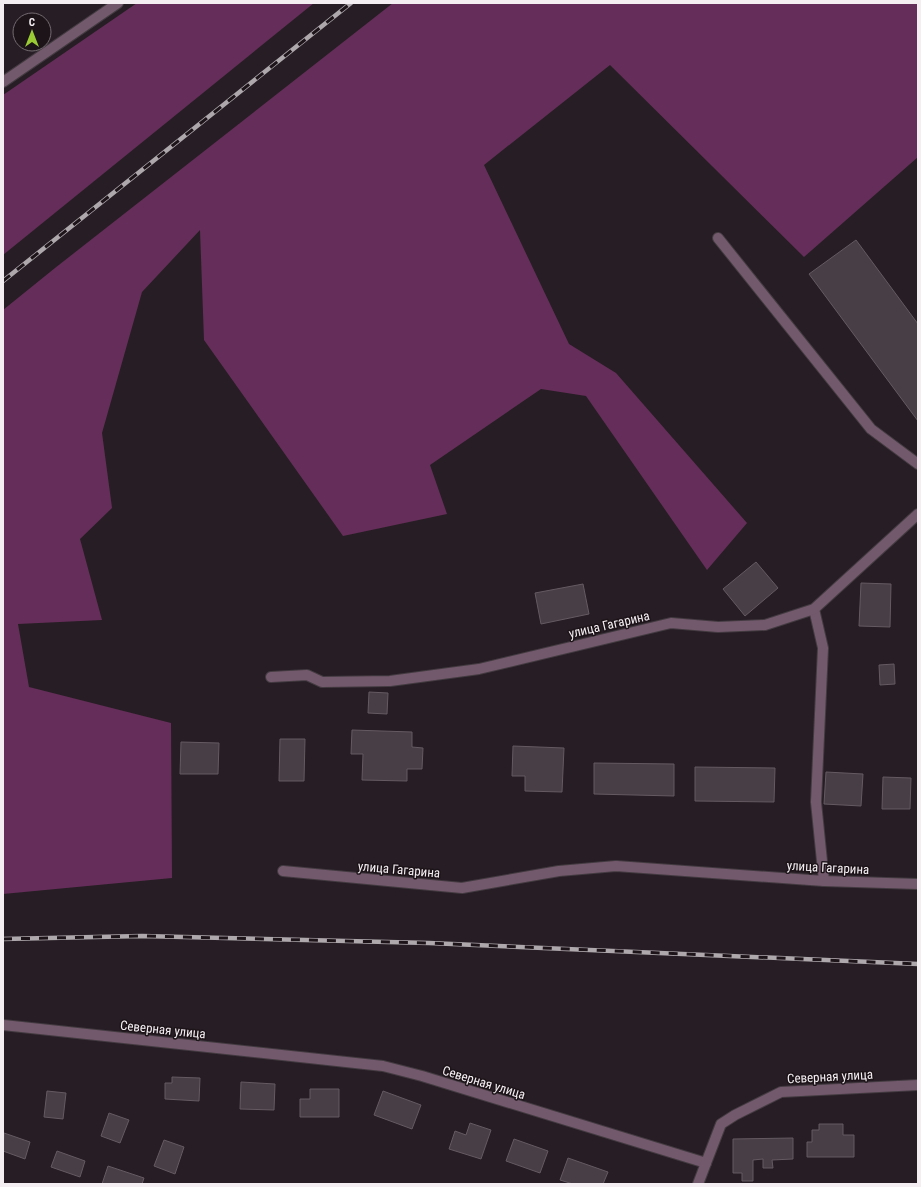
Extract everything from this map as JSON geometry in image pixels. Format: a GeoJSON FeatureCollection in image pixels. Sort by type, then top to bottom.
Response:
{"type":"FeatureCollection","features":[{"type":"Feature","properties":{"kind":"street"},"geometry":{"type":"LineString","coordinates":[[3,81],[118,3]]}},
{"type":"Feature","properties":{"kind":"street"},"geometry":{"type":"LineString","coordinates":[[718,238],[871,429],[918,464]]}},
{"type":"Feature","properties":{"kind":"street","name":"улица Гагарина"},"geometry":{"type":"LineString","coordinates":[[271,677],[307,675],[322,682],[390,682],[479,669],[671,623],[718,627],[765,625],[814,609],[918,514]]}},
{"type":"Feature","properties":{"kind":"street"},"geometry":{"type":"LineString","coordinates":[[814,609],[822,648],[816,802],[824,881]]}},
{"type":"Feature","properties":{"kind":"street","name":"улица Гагарина"},"geometry":{"type":"LineString","coordinates":[[283,871],[462,888],[559,871],[616,866],[824,881],[918,884]]}},
{"type":"Feature","properties":{"kind":"street","name":"Северная улица"},"geometry":{"type":"LineString","coordinates":[[3,1025],[383,1066],[422,1076],[706,1163],[722,1124],[735,1115],[782,1092],[918,1085]]}},
{"type":"Feature","properties":{"kind":"street"},"geometry":{"type":"LineString","coordinates":[[698,1184],[706,1163]]}},
{"type":"Feature","properties":{"kind":"shaded area"},"geometry":{"type":"Polygon","coordinates":[[[137,3],[314,3],[3,255],[3,95],[137,3]]]}},
{"type":"Feature","properties":{"kind":"shaded area"},"geometry":{"type":"Polygon","coordinates":[[[393,3],[918,3],[918,157],[804,257],[610,65],[484,165],[569,344],[616,373],[747,523],[707,570],[586,396],[541,389],[430,465],[447,514],[343,536],[204,340],[200,230],[142,292],[102,433],[112,508],[80,539],[102,620],[18,624],[29,687],[171,723],[172,878],[3,894],[3,310],[393,3]]]}},
{"type":"Feature","properties":{"kind":"building"},"geometry":{"type":"Polygon","coordinates":[[[856,240],[918,324],[918,421],[809,274],[856,240]]]}},
{"type":"Feature","properties":{"kind":"building"},"geometry":{"type":"Polygon","coordinates":[[[756,562],[778,588],[745,616],[723,589],[756,562]]]}},
{"type":"Feature","properties":{"kind":"building"},"geometry":{"type":"Polygon","coordinates":[[[861,583],[891,584],[890,627],[859,626],[861,583]]]}},
{"type":"Feature","properties":{"kind":"building"},"geometry":{"type":"Polygon","coordinates":[[[583,584],[589,614],[541,624],[535,593],[583,584]]]}},
{"type":"Feature","properties":{"kind":"building"},"geometry":{"type":"Polygon","coordinates":[[[894,664],[895,684],[880,685],[879,665],[894,664]]]}},
{"type":"Feature","properties":{"kind":"building"},"geometry":{"type":"Polygon","coordinates":[[[369,692],[388,693],[387,714],[368,713],[369,692]]]}},
{"type":"Feature","properties":{"kind":"building"},"geometry":{"type":"Polygon","coordinates":[[[352,730],[412,732],[412,747],[423,748],[422,769],[407,769],[407,781],[362,780],[363,754],[351,754],[352,730]]]}},
{"type":"Feature","properties":{"kind":"building"},"geometry":{"type":"Polygon","coordinates":[[[280,739],[305,739],[304,781],[279,781],[280,739]]]}},
{"type":"Feature","properties":{"kind":"building"},"geometry":{"type":"Polygon","coordinates":[[[181,742],[219,743],[218,774],[180,774],[181,742]]]}},
{"type":"Feature","properties":{"kind":"building"},"geometry":{"type":"Polygon","coordinates":[[[513,746],[564,748],[562,792],[525,791],[525,776],[512,776],[513,746]]]}},
{"type":"Feature","properties":{"kind":"building"},"geometry":{"type":"Polygon","coordinates":[[[594,763],[674,764],[674,796],[594,794],[594,763]]]}},
{"type":"Feature","properties":{"kind":"building"},"geometry":{"type":"Polygon","coordinates":[[[695,767],[775,768],[774,802],[695,801],[695,767]]]}},
{"type":"Feature","properties":{"kind":"building"},"geometry":{"type":"Polygon","coordinates":[[[826,772],[863,774],[861,806],[824,804],[826,772]]]}},
{"type":"Feature","properties":{"kind":"building"},"geometry":{"type":"Polygon","coordinates":[[[883,777],[911,778],[910,809],[882,809],[883,777]]]}},
{"type":"Feature","properties":{"kind":"building"},"geometry":{"type":"Polygon","coordinates":[[[172,1077],[200,1078],[199,1101],[165,1099],[165,1083],[172,1083],[172,1077]]]}},
{"type":"Feature","properties":{"kind":"building"},"geometry":{"type":"Polygon","coordinates":[[[241,1082],[275,1084],[274,1110],[240,1109],[241,1082]]]}},
{"type":"Feature","properties":{"kind":"building"},"geometry":{"type":"Polygon","coordinates":[[[310,1089],[339,1089],[339,1117],[300,1117],[300,1099],[310,1099],[310,1089]]]}},
{"type":"Feature","properties":{"kind":"building"},"geometry":{"type":"Polygon","coordinates":[[[47,1091],[66,1093],[63,1119],[44,1117],[47,1091]]]}},
{"type":"Feature","properties":{"kind":"building"},"geometry":{"type":"Polygon","coordinates":[[[383,1091],[421,1105],[412,1129],[374,1115],[383,1091]]]}},
{"type":"Feature","properties":{"kind":"building"},"geometry":{"type":"Polygon","coordinates":[[[109,1113],[129,1120],[120,1143],[101,1136],[109,1113]]]}},
{"type":"Feature","properties":{"kind":"building"},"geometry":{"type":"Polygon","coordinates":[[[470,1123],[491,1130],[481,1159],[449,1149],[455,1131],[466,1135],[470,1123]]]}},
{"type":"Feature","properties":{"kind":"building"},"geometry":{"type":"Polygon","coordinates":[[[819,1124],[843,1124],[843,1135],[854,1135],[854,1157],[807,1157],[807,1142],[812,1142],[812,1130],[819,1130],[819,1124]]]}},
{"type":"Feature","properties":{"kind":"building"},"geometry":{"type":"Polygon","coordinates":[[[4,1133],[30,1142],[25,1159],[3,1151],[4,1133]]]}},
{"type":"Feature","properties":{"kind":"building"},"geometry":{"type":"Polygon","coordinates":[[[793,1138],[793,1159],[772,1160],[773,1168],[763,1168],[763,1159],[753,1160],[753,1181],[742,1181],[742,1173],[733,1173],[733,1139],[793,1138]]]}},
{"type":"Feature","properties":{"kind":"building"},"geometry":{"type":"Polygon","coordinates":[[[514,1139],[548,1151],[540,1173],[506,1161],[514,1139]]]}},
{"type":"Feature","properties":{"kind":"building"},"geometry":{"type":"Polygon","coordinates":[[[164,1140],[184,1147],[175,1174],[154,1166],[164,1140]]]}},
{"type":"Feature","properties":{"kind":"building"},"geometry":{"type":"Polygon","coordinates":[[[57,1151],[85,1161],[80,1177],[51,1167],[57,1151]]]}},
{"type":"Feature","properties":{"kind":"building"},"geometry":{"type":"Polygon","coordinates":[[[568,1158],[608,1172],[603,1184],[573,1184],[560,1180],[568,1158]]]}},
{"type":"Feature","properties":{"kind":"building"},"geometry":{"type":"Polygon","coordinates":[[[108,1166],[144,1178],[142,1184],[102,1184],[108,1166]]]}},
{"type":"Feature","properties":{"kind":"railway"},"geometry":{"type":"LineString","coordinates":[[3,281],[351,3]]}},
{"type":"Feature","properties":{"kind":"railway"},"geometry":{"type":"LineString","coordinates":[[3,939],[142,936],[429,943],[918,964]]}}]}
